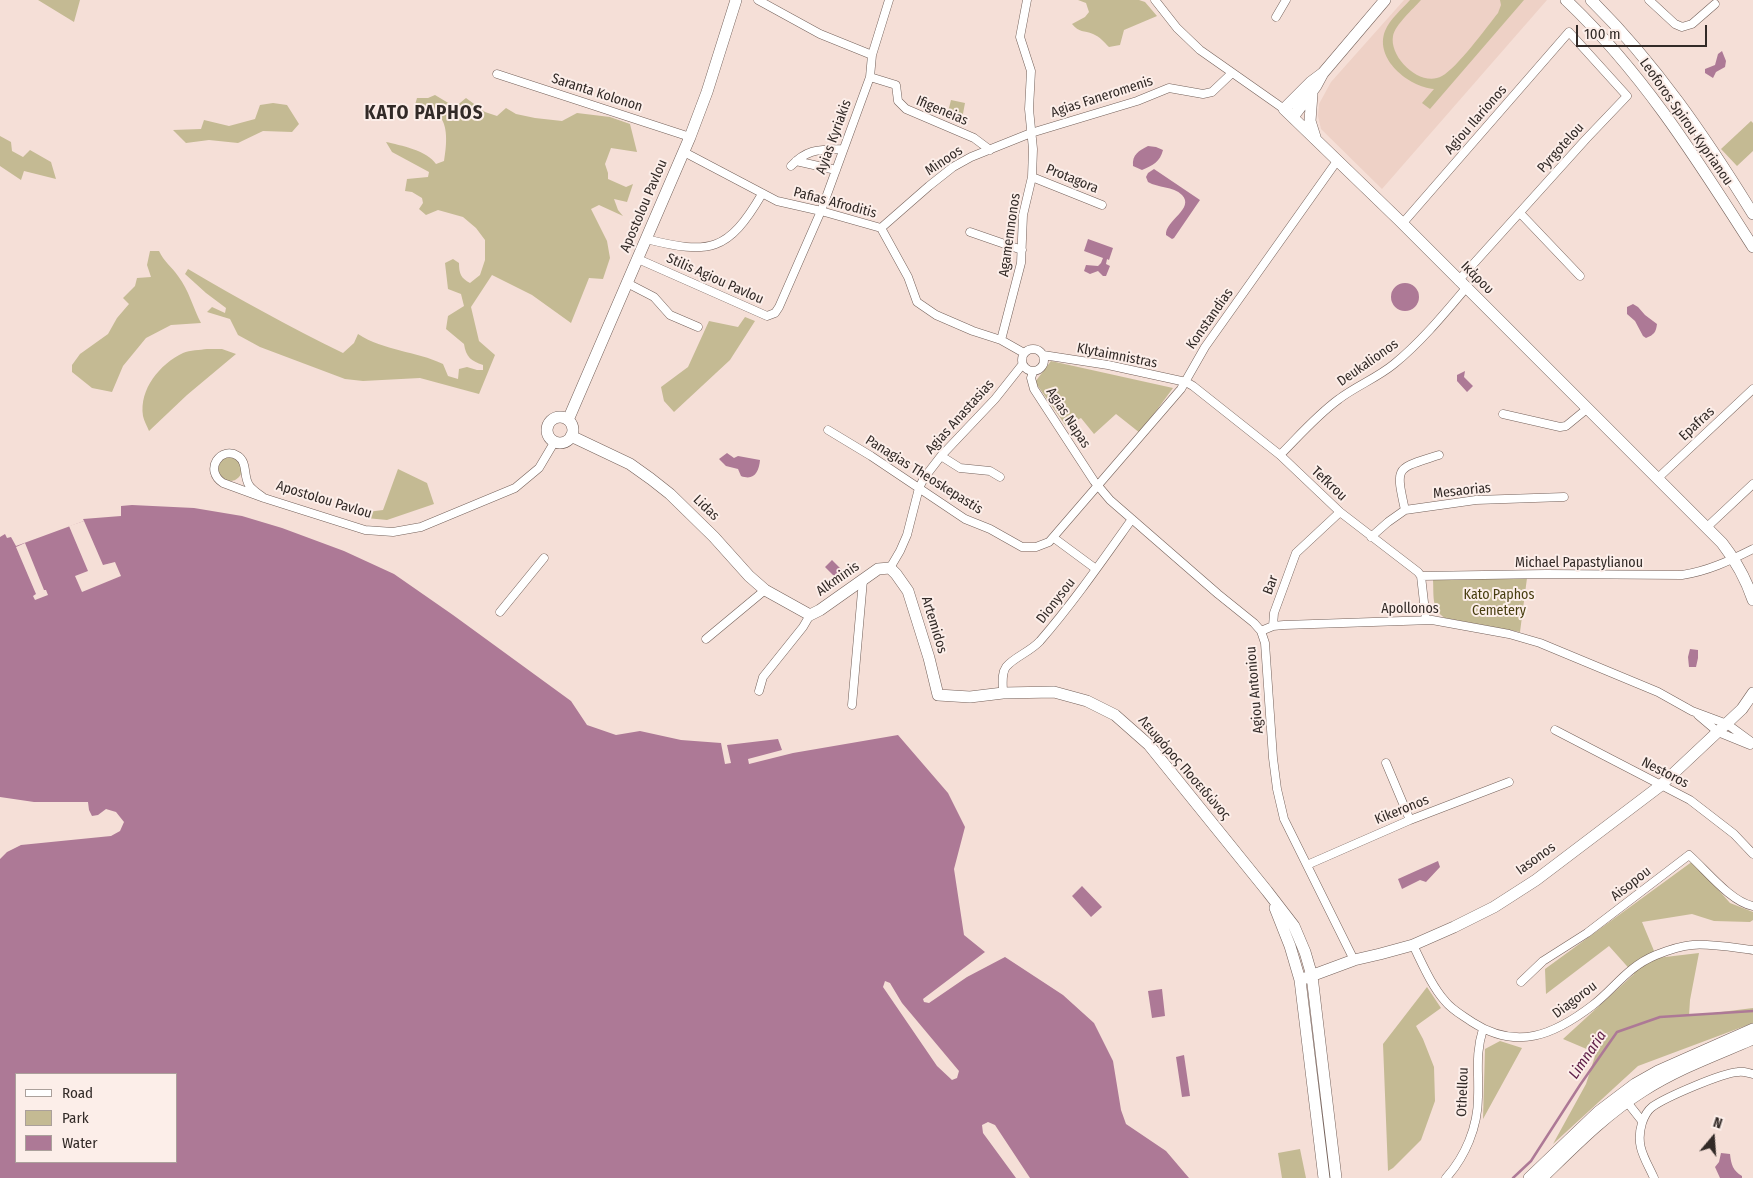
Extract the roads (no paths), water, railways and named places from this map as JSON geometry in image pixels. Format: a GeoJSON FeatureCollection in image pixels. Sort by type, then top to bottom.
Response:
{"type":"FeatureCollection","features":[{"type":"Feature","properties":{"kind":"main road","name":"Apostolou Pavlou"},"geometry":{"type":"LineString","coordinates":[[568,420],[684,152],[707,92],[736,0]]}},
{"type":"Feature","properties":{"kind":"main road"},"geometry":{"type":"LineString","coordinates":[[1293,117],[1312,92],[1323,73],[1385,0]]}},
{"type":"Feature","properties":{"kind":"main road","name":"Leoforos Spirou Kyprianou"},"geometry":{"type":"LineString","coordinates":[[1566,0],[1630,67],[1694,156],[1753,247]]}},
{"type":"Feature","properties":{"kind":"main road","name":"Leoforos Spirou Kyprianou"},"geometry":{"type":"LineString","coordinates":[[1593,1],[1642,56],[1680,103],[1714,150],[1753,214]]}},
{"type":"Feature","properties":{"kind":"main road"},"geometry":{"type":"LineString","coordinates":[[1284,109],[1311,82],[1323,73]]}},
{"type":"Feature","properties":{"kind":"main road"},"geometry":{"type":"LineString","coordinates":[[1312,92],[1310,121],[1311,129],[1316,139]]}},
{"type":"Feature","properties":{"kind":"main road","name":"Ικάρου"},"geometry":{"type":"LineString","coordinates":[[1284,109],[1588,408],[1722,544],[1734,559],[1747,581],[1753,600]]}},
{"type":"Feature","properties":{"kind":"main road"},"geometry":{"type":"LineString","coordinates":[[558,417],[568,420],[572,426],[571,436],[565,442],[555,441],[548,433],[549,423],[558,417]]}},
{"type":"Feature","properties":{"kind":"main road","name":"Lidas"},"geometry":{"type":"LineString","coordinates":[[571,436],[630,464],[651,479],[670,494],[714,537],[749,576],[765,590],[810,615]]}},
{"type":"Feature","properties":{"kind":"main road","name":"Alkminis"},"geometry":{"type":"LineString","coordinates":[[810,615],[878,569],[890,568]]}},
{"type":"Feature","properties":{"kind":"main road","name":"Artemidos"},"geometry":{"type":"LineString","coordinates":[[890,568],[908,591],[929,658],[938,695]]}},
{"type":"Feature","properties":{"kind":"main road","name":"Λεωφόρος Ποσειδώνος"},"geometry":{"type":"LineString","coordinates":[[938,695],[970,697],[1003,693],[1054,692],[1087,700],[1126,723],[1153,750],[1294,926],[1306,952],[1311,972],[1336,1178]]}},
{"type":"Feature","properties":{"kind":"main road"},"geometry":{"type":"LineString","coordinates":[[1727,724],[1742,709],[1753,693]]}},
{"type":"Feature","properties":{"kind":"main road","name":"Iasonos"},"geometry":{"type":"LineString","coordinates":[[1299,976],[1413,944],[1454,927],[1494,907],[1536,880],[1660,786],[1727,724]]}},
{"type":"Feature","properties":{"kind":"main road","name":"Λεωφόρος Ποσειδώνος"},"geometry":{"type":"LineString","coordinates":[[1267,891],[1284,928],[1299,976],[1324,1178]]}},
{"type":"Feature","properties":{"kind":"main road"},"geometry":{"type":"LineString","coordinates":[[1529,1178],[1598,1112],[1635,1084],[1658,1071],[1753,1029]]}},
{"type":"Feature","properties":{"kind":"main road"},"geometry":{"type":"LineString","coordinates":[[1542,1178],[1603,1120],[1626,1102],[1664,1079],[1753,1039]]}},
{"type":"Feature","properties":{"kind":"street"},"geometry":{"type":"LineString","coordinates":[[758,0],[820,34],[872,56]]}},
{"type":"Feature","properties":{"kind":"street","name":"Ayias Kyriakis"},"geometry":{"type":"LineString","coordinates":[[779,307],[821,211],[870,77],[872,56],[889,0]]}},
{"type":"Feature","properties":{"kind":"street","name":"Agamemnonos"},"geometry":{"type":"LineString","coordinates":[[1002,340],[1021,263],[1023,215],[1032,176],[1029,100],[1031,71],[1021,45],[1020,37],[1027,0]]}},
{"type":"Feature","properties":{"kind":"street","name":"Ικάρου"},"geometry":{"type":"LineString","coordinates":[[1155,0],[1166,15],[1200,50],[1284,109]]}},
{"type":"Feature","properties":{"kind":"street"},"geometry":{"type":"LineString","coordinates":[[1276,17],[1286,0]]}},
{"type":"Feature","properties":{"kind":"street"},"geometry":{"type":"LineString","coordinates":[[1649,0],[1675,24],[1682,27],[1692,24],[1715,4]]}},
{"type":"Feature","properties":{"kind":"street","name":"Pyrgotelou"},"geometry":{"type":"LineString","coordinates":[[1462,284],[1520,213],[1626,96],[1570,32]]}},
{"type":"Feature","properties":{"kind":"street","name":"Agiou Ilarionos"},"geometry":{"type":"LineString","coordinates":[[1402,224],[1570,32]]}},
{"type":"Feature","properties":{"kind":"street","name":"Agias Faneromenis"},"geometry":{"type":"LineString","coordinates":[[1031,133],[1137,102],[1169,88],[1208,94],[1232,73]]}},
{"type":"Feature","properties":{"kind":"street","name":"Saranta Kolonon"},"geometry":{"type":"LineString","coordinates":[[497,74],[690,136]]}},
{"type":"Feature","properties":{"kind":"street","name":"Ifigeneias"},"geometry":{"type":"LineString","coordinates":[[870,77],[896,85],[898,101],[906,109],[974,138],[990,150]]}},
{"type":"Feature","properties":{"kind":"street","name":"Minoos"},"geometry":{"type":"LineString","coordinates":[[881,228],[953,167],[1031,133]]}},
{"type":"Feature","properties":{"kind":"street"},"geometry":{"type":"LineString","coordinates":[[836,170],[794,164],[800,156],[815,150],[844,149]]}},
{"type":"Feature","properties":{"kind":"street","name":"Pafias Afroditis"},"geometry":{"type":"LineString","coordinates":[[684,152],[777,201],[881,228],[908,277],[917,302],[936,315],[973,331],[1002,340],[1024,353]]}},
{"type":"Feature","properties":{"kind":"street","name":"Konstandias"},"geometry":{"type":"LineString","coordinates":[[1098,486],[1186,382],[1192,367],[1205,347],[1337,161]]}},
{"type":"Feature","properties":{"kind":"street","name":"Protagora"},"geometry":{"type":"LineString","coordinates":[[1032,176],[1102,205]]}},
{"type":"Feature","properties":{"kind":"street"},"geometry":{"type":"LineString","coordinates":[[646,239],[703,248],[714,246],[731,236],[750,215],[762,194]]}},
{"type":"Feature","properties":{"kind":"street"},"geometry":{"type":"LineString","coordinates":[[1520,213],[1580,276]]}},
{"type":"Feature","properties":{"kind":"street"},"geometry":{"type":"LineString","coordinates":[[970,232],[1022,250]]}},
{"type":"Feature","properties":{"kind":"street","name":"Stilis Agiou Pavlou"},"geometry":{"type":"LineString","coordinates":[[638,259],[767,316],[775,313],[779,307]]}},
{"type":"Feature","properties":{"kind":"street"},"geometry":{"type":"LineString","coordinates":[[627,283],[654,297],[670,314],[698,327]]}},
{"type":"Feature","properties":{"kind":"street","name":"Deukalionos"},"geometry":{"type":"LineString","coordinates":[[1280,455],[1315,419],[1339,399],[1385,371],[1405,355],[1440,318],[1462,284]]}},
{"type":"Feature","properties":{"kind":"street"},"geometry":{"type":"LineString","coordinates":[[1030,349],[1035,349],[1043,355],[1043,366],[1040,370],[1033,372],[1026,369],[1022,364],[1024,353],[1030,349]]}},
{"type":"Feature","properties":{"kind":"street","name":"Klytaimnistras"},"geometry":{"type":"LineString","coordinates":[[1043,355],[1108,365],[1186,382]]}},
{"type":"Feature","properties":{"kind":"street","name":"Agias Anastasias"},"geometry":{"type":"LineString","coordinates":[[919,488],[924,478],[941,456],[996,398],[1022,364]]}},
{"type":"Feature","properties":{"kind":"street","name":"Agias Napas"},"geometry":{"type":"LineString","coordinates":[[1033,372],[1034,389],[1091,476]]}},
{"type":"Feature","properties":{"kind":"street","name":"Tefkrou"},"geometry":{"type":"LineString","coordinates":[[1186,382],[1280,455],[1340,512],[1421,576]]}},
{"type":"Feature","properties":{"kind":"street","name":"Epafras"},"geometry":{"type":"LineString","coordinates":[[1658,478],[1753,389]]}},
{"type":"Feature","properties":{"kind":"street"},"geometry":{"type":"LineString","coordinates":[[1503,414],[1560,428],[1566,426],[1588,408]]}},
{"type":"Feature","properties":{"kind":"street","name":"Panagias Theoskepastis"},"geometry":{"type":"LineString","coordinates":[[828,430],[965,519],[1000,534],[1022,547],[1036,547],[1054,538],[1098,486]]}},
{"type":"Feature","properties":{"kind":"street","name":"Apostolou Pavlou"},"geometry":{"type":"LineString","coordinates":[[264,498],[250,487],[243,462],[238,456],[228,454],[221,456],[216,462],[214,472],[218,479],[228,484],[264,498],[366,530],[393,532],[420,527],[515,488],[539,468],[555,441]]}},
{"type":"Feature","properties":{"kind":"street"},"geometry":{"type":"LineString","coordinates":[[941,456],[960,468],[990,471],[1000,477]]}},
{"type":"Feature","properties":{"kind":"street"},"geometry":{"type":"LineString","coordinates":[[1405,510],[1398,481],[1402,470],[1407,465],[1439,456]]}},
{"type":"Feature","properties":{"kind":"street"},"geometry":{"type":"LineString","coordinates":[[228,484],[239,481],[245,472]]}},
{"type":"Feature","properties":{"kind":"street","name":"Agiou Antoniou"},"geometry":{"type":"LineString","coordinates":[[1091,476],[1098,486],[1132,519],[1262,631],[1267,656],[1273,758],[1277,789],[1284,819],[1354,960]]}},
{"type":"Feature","properties":{"kind":"street"},"geometry":{"type":"LineString","coordinates":[[1706,528],[1753,484]]}},
{"type":"Feature","properties":{"kind":"street"},"geometry":{"type":"LineString","coordinates":[[890,568],[907,535],[919,488]]}},
{"type":"Feature","properties":{"kind":"street","name":"Mesaorias"},"geometry":{"type":"LineString","coordinates":[[1371,537],[1405,510],[1476,500],[1564,497]]}},
{"type":"Feature","properties":{"kind":"street","name":"Bar"},"geometry":{"type":"LineString","coordinates":[[1273,626],[1274,613],[1296,553],[1340,512]]}},
{"type":"Feature","properties":{"kind":"street","name":"Dionysou"},"geometry":{"type":"LineString","coordinates":[[1003,693],[1003,673],[1006,668],[1029,652],[1039,642],[1070,605],[1132,519]]}},
{"type":"Feature","properties":{"kind":"street"},"geometry":{"type":"LineString","coordinates":[[1054,538],[1096,569]]}},
{"type":"Feature","properties":{"kind":"street","name":"Michael Papastylianou"},"geometry":{"type":"LineString","coordinates":[[1421,576],[1584,574],[1664,576],[1699,572],[1734,559],[1753,549]]}},
{"type":"Feature","properties":{"kind":"street"},"geometry":{"type":"LineString","coordinates":[[500,612],[544,558]]}},
{"type":"Feature","properties":{"kind":"street"},"geometry":{"type":"LineString","coordinates":[[1421,576],[1426,620]]}},
{"type":"Feature","properties":{"kind":"street"},"geometry":{"type":"LineString","coordinates":[[852,705],[863,580]]}},
{"type":"Feature","properties":{"kind":"street"},"geometry":{"type":"LineString","coordinates":[[706,639],[765,590]]}},
{"type":"Feature","properties":{"kind":"street","name":"Alkminis"},"geometry":{"type":"LineString","coordinates":[[759,691],[763,677],[804,627],[810,615]]}},
{"type":"Feature","properties":{"kind":"street","name":"Apollonos"},"geometry":{"type":"LineString","coordinates":[[1262,631],[1273,626],[1426,620],[1490,630],[1537,642],[1658,692],[1692,711],[1727,724],[1753,745]]}},
{"type":"Feature","properties":{"kind":"street","name":"Apollonos"},"geometry":{"type":"LineString","coordinates":[[1692,711],[1718,732],[1753,745]]}},
{"type":"Feature","properties":{"kind":"street","name":"Nestoros"},"geometry":{"type":"LineString","coordinates":[[1555,730],[1690,800],[1734,834],[1753,854]]}},
{"type":"Feature","properties":{"kind":"street"},"geometry":{"type":"LineString","coordinates":[[1386,762],[1410,820]]}},
{"type":"Feature","properties":{"kind":"street","name":"Kikeronos"},"geometry":{"type":"LineString","coordinates":[[1307,865],[1410,820],[1508,782]]}},
{"type":"Feature","properties":{"kind":"street","name":"Aisopou"},"geometry":{"type":"LineString","coordinates":[[1521,982],[1543,961],[1586,933],[1689,855],[1731,895],[1746,905],[1753,906]]}},
{"type":"Feature","properties":{"kind":"street","name":"Diagorou"},"geometry":{"type":"LineString","coordinates":[[1413,944],[1436,989],[1455,1011],[1483,1029],[1514,1037],[1531,1038],[1543,1035],[1576,1018],[1595,1004],[1622,976],[1655,956],[1692,944],[1753,950]]}},
{"type":"Feature","properties":{"kind":"street","name":"Othellou"},"geometry":{"type":"LineString","coordinates":[[1446,1178],[1460,1159],[1474,1125],[1478,1099],[1478,1048],[1483,1029]]}},
{"type":"Feature","properties":{"kind":"street"},"geometry":{"type":"LineString","coordinates":[[1654,1178],[1640,1146],[1639,1135],[1642,1121],[1654,1106],[1728,1073],[1740,1071],[1753,1074]]}},
{"type":"Feature","properties":{"kind":"street"},"geometry":{"type":"LineString","coordinates":[[1626,1102],[1642,1121]]}},
{"type":"Feature","properties":{"kind":"water"},"geometry":{"type":"Polygon","coordinates":[[[1722,51],[1726,61],[1725,67],[1716,72],[1713,78],[1705,73],[1705,69],[1715,65],[1718,54],[1722,51]]]}},
{"type":"Feature","properties":{"kind":"water"},"geometry":{"type":"Polygon","coordinates":[[[1148,146],[1163,150],[1158,160],[1153,165],[1142,170],[1133,166],[1135,156],[1139,151],[1148,146]]]}},
{"type":"Feature","properties":{"kind":"water"},"geometry":{"type":"Polygon","coordinates":[[[1154,169],[1200,200],[1172,239],[1166,235],[1167,230],[1185,205],[1185,200],[1182,195],[1174,190],[1148,182],[1146,177],[1154,169]]]}},
{"type":"Feature","properties":{"kind":"water"},"geometry":{"type":"Polygon","coordinates":[[[1088,239],[1113,248],[1109,260],[1107,259],[1106,264],[1110,266],[1106,276],[1103,276],[1098,271],[1090,274],[1084,271],[1086,265],[1098,266],[1103,258],[1084,251],[1088,239]]]}},
{"type":"Feature","properties":{"kind":"water"},"geometry":{"type":"Polygon","coordinates":[[[1405,283],[1415,287],[1419,297],[1415,307],[1405,311],[1395,307],[1391,297],[1395,287],[1405,283]]]}},
{"type":"Feature","properties":{"kind":"water"},"geometry":{"type":"Polygon","coordinates":[[[1633,304],[1657,324],[1654,333],[1649,337],[1643,336],[1635,321],[1627,314],[1627,307],[1633,304]]]}},
{"type":"Feature","properties":{"kind":"water"},"geometry":{"type":"Polygon","coordinates":[[[1465,371],[1464,377],[1473,386],[1467,392],[1457,381],[1457,375],[1465,371]]]}},
{"type":"Feature","properties":{"kind":"water"},"geometry":{"type":"Polygon","coordinates":[[[727,453],[734,458],[738,456],[760,460],[757,472],[749,477],[741,476],[738,469],[726,466],[719,459],[727,453]]]}},
{"type":"Feature","properties":{"kind":"water"},"geometry":{"type":"Polygon","coordinates":[[[121,506],[194,508],[242,516],[282,528],[344,551],[394,574],[571,701],[587,725],[616,735],[640,731],[681,740],[721,743],[725,764],[731,763],[727,745],[778,739],[782,750],[748,759],[749,764],[793,753],[898,735],[948,793],[965,827],[954,869],[964,935],[985,952],[923,999],[924,1002],[929,1003],[967,977],[1005,957],[1063,995],[1094,1023],[1113,1061],[1121,1110],[1126,1124],[1166,1151],[1189,1178],[0,1178],[0,859],[7,852],[21,845],[111,836],[120,831],[124,822],[116,812],[106,809],[98,815],[92,816],[88,802],[34,802],[0,797],[0,537],[5,534],[7,538],[11,537],[16,546],[84,521],[83,519],[121,516],[121,506]]]}},
{"type":"Feature","properties":{"kind":"water"},"geometry":{"type":"Polygon","coordinates":[[[832,560],[844,572],[837,579],[825,567],[832,560]]]}},
{"type":"Feature","properties":{"kind":"water"},"geometry":{"type":"Polygon","coordinates":[[[1690,649],[1698,650],[1696,667],[1689,667],[1688,657],[1690,649]]]}},
{"type":"Feature","properties":{"kind":"water"},"geometry":{"type":"Polygon","coordinates":[[[1438,861],[1440,867],[1426,882],[1420,880],[1402,889],[1398,879],[1438,861]]]}},
{"type":"Feature","properties":{"kind":"water"},"geometry":{"type":"Polygon","coordinates":[[[1082,886],[1102,907],[1091,917],[1072,896],[1082,886]]]}},
{"type":"Feature","properties":{"kind":"water"},"geometry":{"type":"Polygon","coordinates":[[[1162,989],[1165,1016],[1152,1018],[1148,991],[1162,989]]]}},
{"type":"Feature","properties":{"kind":"water"},"geometry":{"type":"Polygon","coordinates":[[[1184,1055],[1190,1096],[1182,1097],[1176,1057],[1184,1055]]]}},
{"type":"Feature","properties":{"kind":"water"},"geometry":{"type":"Polygon","coordinates":[[[1721,1153],[1730,1154],[1733,1167],[1742,1178],[1720,1178],[1715,1167],[1719,1162],[1721,1153]]]}},
{"type":"Feature","properties":{"kind":"waterway","name":"Limnaria"},"geometry":{"type":"LineString","coordinates":[[1513,1178],[1531,1161],[1617,1032],[1660,1017],[1753,1011]]}},
{"type":"Feature","properties":{"kind":"district","name":"KATO PAPHOS"},"geometry":{"type":"Point","coordinates":[424,114]}},
{"type":"Feature","properties":{"kind":"park label","name":"Kato Paphos Cemetery"},"geometry":{"type":"Point","coordinates":[1499,604]}}]}
